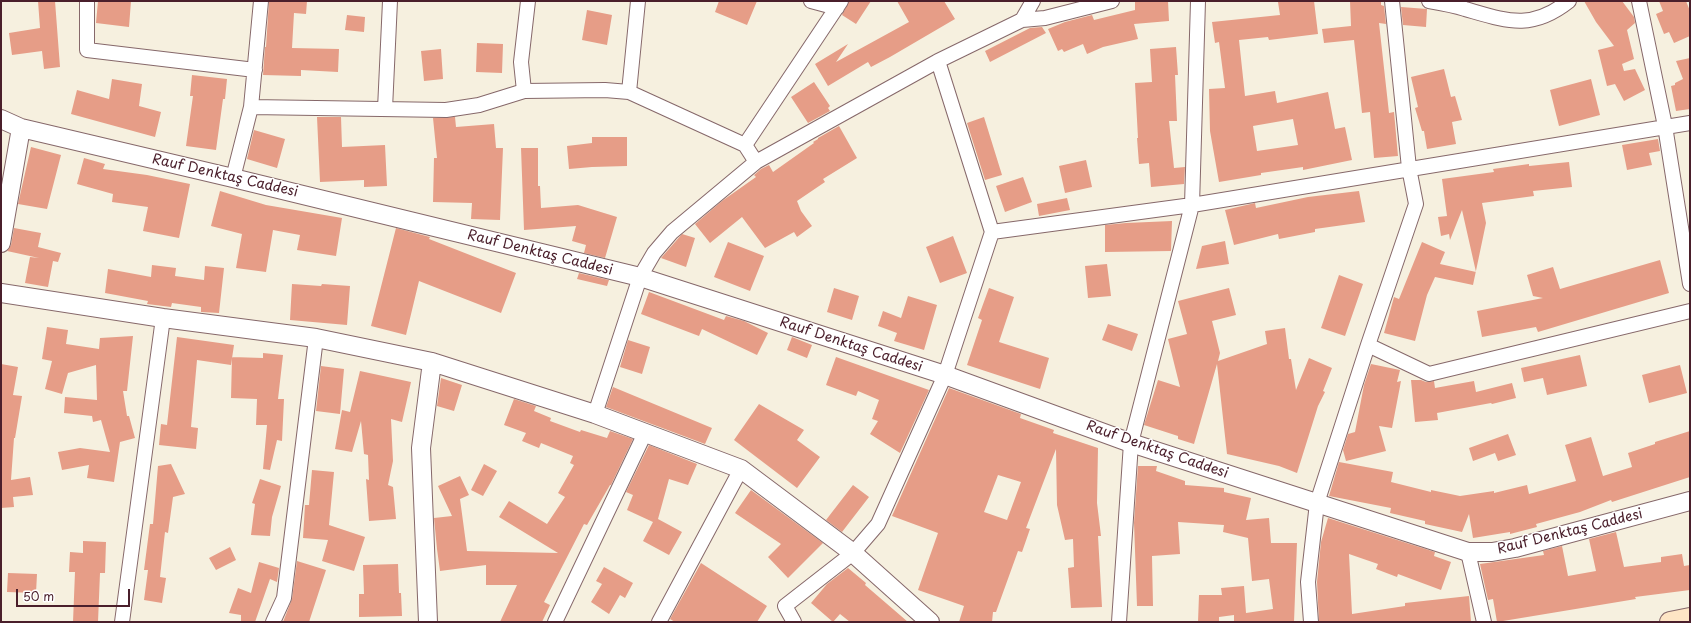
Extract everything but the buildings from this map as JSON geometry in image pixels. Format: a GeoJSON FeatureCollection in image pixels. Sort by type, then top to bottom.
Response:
{"type":"FeatureCollection","features":[{"type":"Feature","properties":{"kind":"main road"},"geometry":{"type":"LineString","coordinates":[[1670,622],[1690,618]]}},
{"type":"Feature","properties":{"kind":"street"},"geometry":{"type":"LineString","coordinates":[[87,1],[87,50],[256,70]]}},
{"type":"Feature","properties":{"kind":"street"},"geometry":{"type":"LineString","coordinates":[[234,178],[251,107],[256,70],[261,1]]}},
{"type":"Feature","properties":{"kind":"street"},"geometry":{"type":"LineString","coordinates":[[385,109],[390,1]]}},
{"type":"Feature","properties":{"kind":"street"},"geometry":{"type":"LineString","coordinates":[[524,91],[521,62],[528,1]]}},
{"type":"Feature","properties":{"kind":"street"},"geometry":{"type":"LineString","coordinates":[[629,92],[638,1]]}},
{"type":"Feature","properties":{"kind":"street"},"geometry":{"type":"LineString","coordinates":[[745,145],[839,5],[811,1]]}},
{"type":"Feature","properties":{"kind":"street"},"geometry":{"type":"LineString","coordinates":[[1022,20],[1033,1]]}},
{"type":"Feature","properties":{"kind":"street"},"geometry":{"type":"LineString","coordinates":[[595,414],[640,277],[654,253],[672,232],[756,162],[938,61],[1022,20],[1045,18],[1112,1]]}},
{"type":"Feature","properties":{"kind":"street"},"geometry":{"type":"LineString","coordinates":[[1119,622],[1131,443],[1192,205],[1198,1]]}},
{"type":"Feature","properties":{"kind":"street"},"geometry":{"type":"LineString","coordinates":[[1311,622],[1308,582],[1317,503],[1416,204],[1409,168],[1392,1]]}},
{"type":"Feature","properties":{"kind":"street"},"geometry":{"type":"LineString","coordinates":[[1429,1],[1463,4],[1500,19],[1521,22],[1540,18],[1559,9],[1569,1]]}},
{"type":"Feature","properties":{"kind":"street"},"geometry":{"type":"LineString","coordinates":[[1639,1],[1665,126],[1690,275]]}},
{"type":"Feature","properties":{"kind":"street"},"geometry":{"type":"LineString","coordinates":[[794,622],[785,606],[853,553],[878,524],[945,375],[992,232],[938,61]]}},
{"type":"Feature","properties":{"kind":"street"},"geometry":{"type":"LineString","coordinates":[[251,107],[446,110],[479,105],[524,91],[598,90],[629,92],[745,145],[756,162]]}},
{"type":"Feature","properties":{"kind":"street","name":"Rauf Denktaş Caddesi"},"geometry":{"type":"LineString","coordinates":[[1,119],[21,128],[234,178],[640,277],[945,375],[1131,443],[1468,552],[1492,552],[1515,548],[1690,501]]}},
{"type":"Feature","properties":{"kind":"street"},"geometry":{"type":"LineString","coordinates":[[992,232],[1192,205],[1409,168],[1690,123]]}},
{"type":"Feature","properties":{"kind":"street"},"geometry":{"type":"LineString","coordinates":[[1,243],[21,128]]}},
{"type":"Feature","properties":{"kind":"street"},"geometry":{"type":"LineString","coordinates":[[1,293],[163,318],[316,338],[432,362],[595,414],[741,469],[853,553],[930,622]]}},
{"type":"Feature","properties":{"kind":"street"},"geometry":{"type":"LineString","coordinates":[[1368,346],[1429,374],[1690,311]]}},
{"type":"Feature","properties":{"kind":"street"},"geometry":{"type":"LineString","coordinates":[[122,622],[163,318]]}},
{"type":"Feature","properties":{"kind":"street"},"geometry":{"type":"LineString","coordinates":[[273,622],[284,598],[316,338]]}},
{"type":"Feature","properties":{"kind":"street"},"geometry":{"type":"LineString","coordinates":[[428,622],[421,448],[432,362]]}},
{"type":"Feature","properties":{"kind":"street"},"geometry":{"type":"LineString","coordinates":[[555,622],[645,433]]}},
{"type":"Feature","properties":{"kind":"street"},"geometry":{"type":"LineString","coordinates":[[659,622],[741,469]]}},
{"type":"Feature","properties":{"kind":"street"},"geometry":{"type":"LineString","coordinates":[[1468,552],[1484,622]]}}]}
